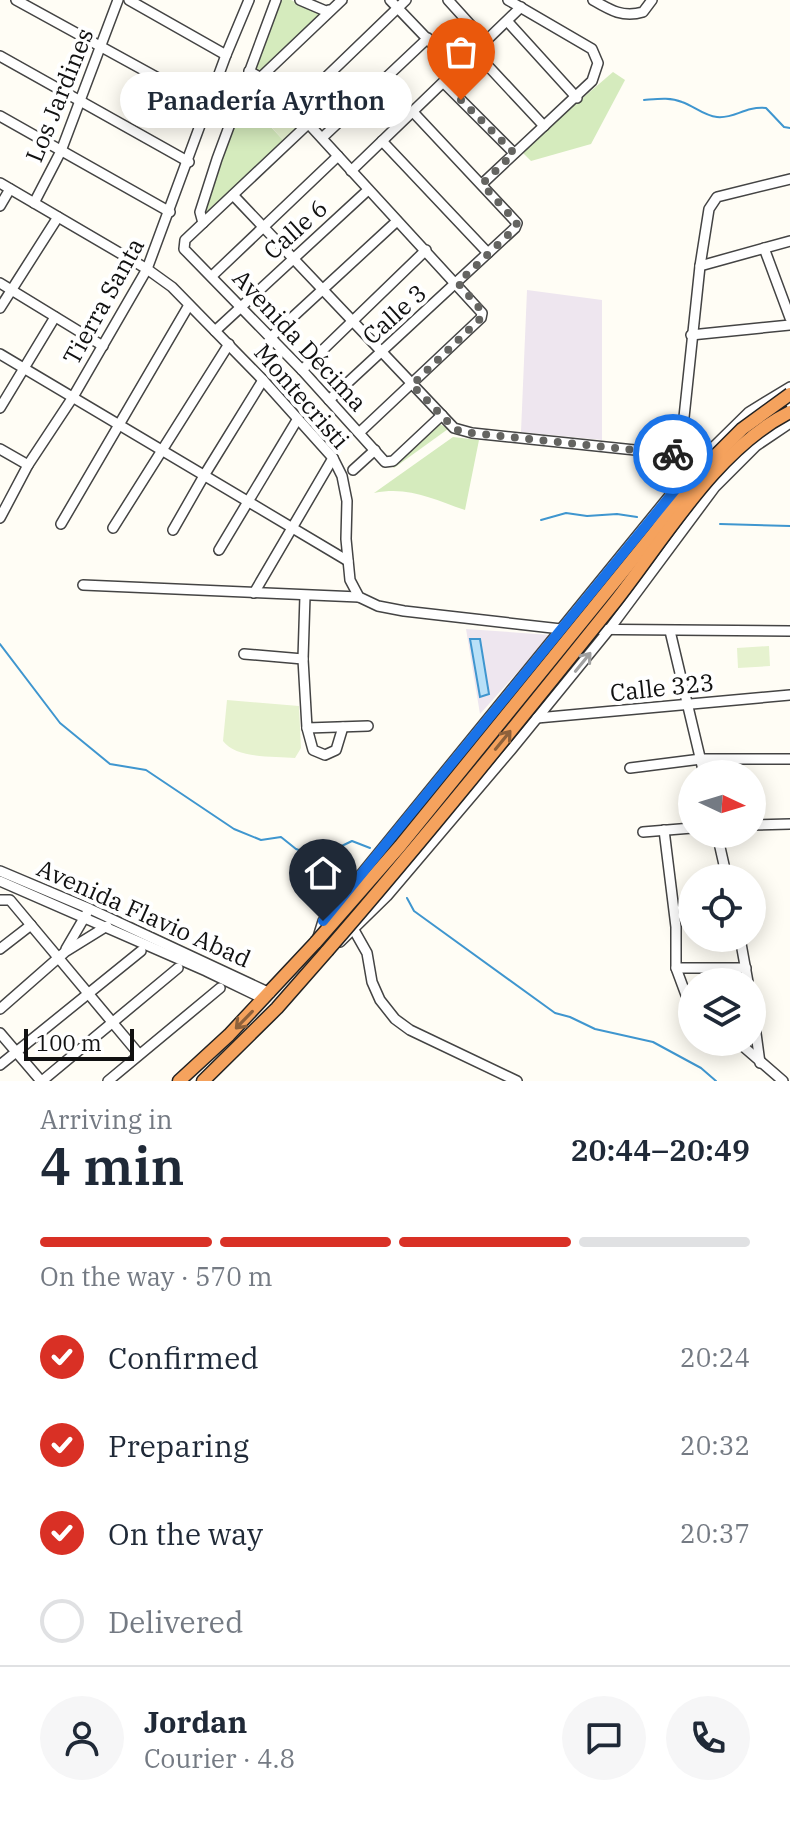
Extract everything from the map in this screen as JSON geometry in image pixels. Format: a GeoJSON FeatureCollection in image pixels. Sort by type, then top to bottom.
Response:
{"type":"FeatureCollection","features":[{"type":"Feature","properties":{"kind":"highway"},"geometry":{"type":"LineString","coordinates":[[179,1081],[267,996],[400,846],[655,532],[702,469],[742,429],[790,394]]}},
{"type":"Feature","properties":{"kind":"highway"},"geometry":{"type":"LineString","coordinates":[[203,1081],[277,1008],[428,833],[616,601],[708,481],[750,441],[790,412]]}},
{"type":"Feature","properties":{"kind":"street"},"geometry":{"type":"LineString","coordinates":[[16,0],[209,106]]}},
{"type":"Feature","properties":{"kind":"street","name":"Los Jardines"},"geometry":{"type":"LineString","coordinates":[[34,203],[61,151],[118,0]]}},
{"type":"Feature","properties":{"kind":"street"},"geometry":{"type":"LineString","coordinates":[[129,0],[226,55]]}},
{"type":"Feature","properties":{"kind":"street"},"geometry":{"type":"LineString","coordinates":[[276,0],[201,207],[203,223],[308,124]]}},
{"type":"Feature","properties":{"kind":"street"},"geometry":{"type":"LineString","coordinates":[[300,0],[328,12]]}},
{"type":"Feature","properties":{"kind":"street"},"geometry":{"type":"LineString","coordinates":[[328,12],[333,0]]}},
{"type":"Feature","properties":{"kind":"street"},"geometry":{"type":"LineString","coordinates":[[261,77],[342,0]]}},
{"type":"Feature","properties":{"kind":"street"},"geometry":{"type":"LineString","coordinates":[[294,108],[394,4],[406,0]]}},
{"type":"Feature","properties":{"kind":"street"},"geometry":{"type":"LineString","coordinates":[[448,0],[486,42]]}},
{"type":"Feature","properties":{"kind":"street"},"geometry":{"type":"LineString","coordinates":[[413,112],[482,184],[577,98],[596,75],[596,54],[508,0]]}},
{"type":"Feature","properties":{"kind":"street"},"geometry":{"type":"LineString","coordinates":[[351,171],[532,0]]}},
{"type":"Feature","properties":{"kind":"street"},"geometry":{"type":"LineString","coordinates":[[593,0],[622,14],[643,12],[652,0]]}},
{"type":"Feature","properties":{"kind":"street","name":"Tierra Santa"},"geometry":{"type":"LineString","coordinates":[[0,518],[28,465],[73,397],[147,269],[189,162],[245,1]]}},
{"type":"Feature","properties":{"kind":"street"},"geometry":{"type":"LineString","coordinates":[[394,4],[457,70]]}},
{"type":"Feature","properties":{"kind":"street"},"geometry":{"type":"LineString","coordinates":[[508,22],[577,98]]}},
{"type":"Feature","properties":{"kind":"street"},"geometry":{"type":"LineString","coordinates":[[322,138],[428,38]]}},
{"type":"Feature","properties":{"kind":"street"},"geometry":{"type":"LineString","coordinates":[[475,52],[544,126]]}},
{"type":"Feature","properties":{"kind":"street"},"geometry":{"type":"LineString","coordinates":[[0,56],[189,162]]}},
{"type":"Feature","properties":{"kind":"street"},"geometry":{"type":"LineString","coordinates":[[249,71],[261,77],[294,108],[458,283],[482,313],[481,318],[360,432]]}},
{"type":"Feature","properties":{"kind":"street"},"geometry":{"type":"LineString","coordinates":[[444,83],[514,153]]}},
{"type":"Feature","properties":{"kind":"street"},"geometry":{"type":"LineString","coordinates":[[0,116],[170,212]]}},
{"type":"Feature","properties":{"kind":"street"},"geometry":{"type":"LineString","coordinates":[[382,141],[488,253]]}},
{"type":"Feature","properties":{"kind":"street"},"geometry":{"type":"LineString","coordinates":[[212,276],[338,156]]}},
{"type":"Feature","properties":{"kind":"street"},"geometry":{"type":"LineString","coordinates":[[680,455],[691,335],[709,209],[717,197],[790,179]]}},
{"type":"Feature","properties":{"kind":"street","name":"Montecristi"},"geometry":{"type":"LineString","coordinates":[[0,183],[147,269],[172,287],[263,380],[333,458],[342,476],[347,501],[350,580],[359,597]]}},
{"type":"Feature","properties":{"kind":"street","name":"Calle 3"},"geometry":{"type":"LineString","coordinates":[[329,400],[515,228],[517,223],[482,184]]}},
{"type":"Feature","properties":{"kind":"street"},"geometry":{"type":"LineString","coordinates":[[0,206],[10,189]]}},
{"type":"Feature","properties":{"kind":"street","name":"Calle 6"},"geometry":{"type":"LineString","coordinates":[[215,331],[368,190]]}},
{"type":"Feature","properties":{"kind":"street"},"geometry":{"type":"LineString","coordinates":[[233,195],[454,428],[472,433],[702,457]]}},
{"type":"Feature","properties":{"kind":"street"},"geometry":{"type":"LineString","coordinates":[[0,308],[58,217]]}},
{"type":"Feature","properties":{"kind":"street"},"geometry":{"type":"LineString","coordinates":[[270,338],[397,221]]}},
{"type":"Feature","properties":{"kind":"street","name":"Avenida Décima"},"geometry":{"type":"LineString","coordinates":[[203,223],[185,240],[184,249],[302,370],[385,462],[393,461],[442,415]]}},
{"type":"Feature","properties":{"kind":"street"},"geometry":{"type":"LineString","coordinates":[[700,266],[790,241]]}},
{"type":"Feature","properties":{"kind":"street"},"geometry":{"type":"LineString","coordinates":[[764,248],[790,318]]}},
{"type":"Feature","properties":{"kind":"street"},"geometry":{"type":"LineString","coordinates":[[302,370],[426,250]]}},
{"type":"Feature","properties":{"kind":"street"},"geometry":{"type":"LineString","coordinates":[[0,283],[103,346]]}},
{"type":"Feature","properties":{"kind":"street"},"geometry":{"type":"LineString","coordinates":[[61,524],[189,305]]}},
{"type":"Feature","properties":{"kind":"street"},"geometry":{"type":"LineString","coordinates":[[0,408],[55,317]]}},
{"type":"Feature","properties":{"kind":"street"},"geometry":{"type":"LineString","coordinates":[[691,335],[790,325]]}},
{"type":"Feature","properties":{"kind":"street"},"geometry":{"type":"LineString","coordinates":[[113,528],[229,344]]}},
{"type":"Feature","properties":{"kind":"street"},"geometry":{"type":"LineString","coordinates":[[0,354],[348,561]]}},
{"type":"Feature","properties":{"kind":"street"},"geometry":{"type":"LineString","coordinates":[[173,530],[263,380]]}},
{"type":"Feature","properties":{"kind":"street"},"geometry":{"type":"LineString","coordinates":[[316,942],[323,921],[702,457],[749,412],[790,387]]}},
{"type":"Feature","properties":{"kind":"street"},"geometry":{"type":"LineString","coordinates":[[219,550],[297,420]]}},
{"type":"Feature","properties":{"kind":"street"},"geometry":{"type":"LineString","coordinates":[[327,951],[354,930],[451,822],[608,631],[715,487],[756,446],[790,423]]}},
{"type":"Feature","properties":{"kind":"street"},"geometry":{"type":"LineString","coordinates":[[0,449],[28,465]]}},
{"type":"Feature","properties":{"kind":"street"},"geometry":{"type":"LineString","coordinates":[[353,470],[375,450]]}},
{"type":"Feature","properties":{"kind":"street"},"geometry":{"type":"LineString","coordinates":[[254,593],[333,458]]}},
{"type":"Feature","properties":{"kind":"street"},"geometry":{"type":"LineString","coordinates":[[83,585],[359,597],[378,606],[404,611],[561,629],[790,631]]}},
{"type":"Feature","properties":{"kind":"street"},"geometry":{"type":"LineString","coordinates":[[305,596],[303,659],[307,728],[313,750],[325,755],[336,750],[343,727]]}},
{"type":"Feature","properties":{"kind":"street"},"geometry":{"type":"LineString","coordinates":[[670,631],[701,759]]}},
{"type":"Feature","properties":{"kind":"street"},"geometry":{"type":"LineString","coordinates":[[244,654],[303,659]]}},
{"type":"Feature","properties":{"kind":"street","name":"Calle 323"},"geometry":{"type":"LineString","coordinates":[[537,718],[790,695]]}},
{"type":"Feature","properties":{"kind":"street"},"geometry":{"type":"LineString","coordinates":[[307,728],[368,726]]}},
{"type":"Feature","properties":{"kind":"street"},"geometry":{"type":"LineString","coordinates":[[630,768],[701,759],[790,759]]}},
{"type":"Feature","properties":{"kind":"street"},"geometry":{"type":"LineString","coordinates":[[766,825],[790,824]]}},
{"type":"Feature","properties":{"kind":"street"},"geometry":{"type":"LineString","coordinates":[[643,832],[678,829]]}},
{"type":"Feature","properties":{"kind":"street"},"geometry":{"type":"LineString","coordinates":[[664,830],[676,927],[678,973]]}},
{"type":"Feature","properties":{"kind":"street","name":"Avenida Flavio Abad"},"geometry":{"type":"LineString","coordinates":[[0,871],[267,996]]}},
{"type":"Feature","properties":{"kind":"street","name":"Avenida Flavio Abad"},"geometry":{"type":"LineString","coordinates":[[0,881],[86,913]]}},
{"type":"Feature","properties":{"kind":"street"},"geometry":{"type":"LineString","coordinates":[[0,900],[10,900],[62,955],[138,1053]]}},
{"type":"Feature","properties":{"kind":"street"},"geometry":{"type":"LineString","coordinates":[[62,955],[86,913]]}},
{"type":"Feature","properties":{"kind":"street"},"geometry":{"type":"LineString","coordinates":[[0,1009],[62,955],[109,923]]}},
{"type":"Feature","properties":{"kind":"street"},"geometry":{"type":"LineString","coordinates":[[0,949],[31,925]]}},
{"type":"Feature","properties":{"kind":"street"},"geometry":{"type":"LineString","coordinates":[[354,930],[367,953],[372,982],[380,1000],[395,1019],[410,1030],[517,1081]]}},
{"type":"Feature","properties":{"kind":"street"},"geometry":{"type":"LineString","coordinates":[[0,1065],[141,951]]}},
{"type":"Feature","properties":{"kind":"street"},"geometry":{"type":"LineString","coordinates":[[743,952],[746,968]]}},
{"type":"Feature","properties":{"kind":"street"},"geometry":{"type":"LineString","coordinates":[[0,1033],[41,1081],[178,968]]}},
{"type":"Feature","properties":{"kind":"street"},"geometry":{"type":"LineString","coordinates":[[108,1081],[220,988]]}},
{"type":"Feature","properties":{"kind":"street"},"geometry":{"type":"LineString","coordinates":[[753,1056],[783,1081]]}},
{"type":"Feature","properties":{"kind":"street"},"geometry":{"type":"LineString","coordinates":[[759,1056],[760,1063]]}},
{"type":"Feature","properties":{"kind":"shaded area"},"geometry":{"type":"Polygon","coordinates":[[[527,290],[602,300],[602,440],[521,432],[527,290]]]}},
{"type":"Feature","properties":{"kind":"shaded area"},"geometry":{"type":"Polygon","coordinates":[[[466,629],[551,635],[480,714],[466,629]]]}},
{"type":"Feature","properties":{"kind":"green space"},"geometry":{"type":"Polygon","coordinates":[[[280,0],[291,0],[320,14],[263,73],[255,68],[280,0]]]}},
{"type":"Feature","properties":{"kind":"green space"},"geometry":{"type":"Polygon","coordinates":[[[613,72],[625,80],[591,144],[531,161],[521,151],[613,72]]]}},
{"type":"Feature","properties":{"kind":"green space"},"geometry":{"type":"Polygon","coordinates":[[[250,77],[269,88],[253,108],[284,141],[203,218],[250,77]]]}},
{"type":"Feature","properties":{"kind":"green space"},"geometry":{"type":"Polygon","coordinates":[[[269,88],[302,122],[284,141],[253,107],[269,88]]]}},
{"type":"Feature","properties":{"kind":"green space"},"geometry":{"type":"Polygon","coordinates":[[[437,422],[448,429],[394,468],[390,464],[437,422]]]}},
{"type":"Feature","properties":{"kind":"green space"},"geometry":{"type":"Polygon","coordinates":[[[453,437],[479,440],[465,510],[409,492],[374,493],[453,437]]]}},
{"type":"Feature","properties":{"kind":"green space"},"geometry":{"type":"Polygon","coordinates":[[[769,646],[770,666],[738,668],[737,648],[769,646]]]}},
{"type":"Feature","properties":{"kind":"green space"},"geometry":{"type":"Polygon","coordinates":[[[227,700],[299,706],[301,748],[295,758],[256,756],[229,747],[223,741],[227,700]]]}},
{"type":"Feature","properties":{"kind":"water"},"geometry":{"type":"Polygon","coordinates":[[[470,639],[480,639],[489,694],[480,697],[470,639]]]}},
{"type":"Feature","properties":{"kind":"waterway"},"geometry":{"type":"LineString","coordinates":[[644,100],[677,100],[717,117],[766,108],[784,127],[790,128]]}},
{"type":"Feature","properties":{"kind":"waterway"},"geometry":{"type":"LineString","coordinates":[[541,520],[566,513],[637,517]]}},
{"type":"Feature","properties":{"kind":"waterway"},"geometry":{"type":"LineString","coordinates":[[720,524],[790,526]]}},
{"type":"Feature","properties":{"kind":"waterway"},"geometry":{"type":"LineString","coordinates":[[0,644],[60,723],[110,764],[146,770],[234,829],[261,840],[281,837],[296,849],[319,857],[352,841],[370,848]]}},
{"type":"Feature","properties":{"kind":"waterway"},"geometry":{"type":"LineString","coordinates":[[407,898],[414,911],[555,1013],[595,1029],[653,1042],[701,1068],[716,1081]]}},
{"type":"Feature","properties":{"kind":"way so far"},"geometry":{"type":"LineString","coordinates":[[461,100],[514,153],[482,184],[517,223],[458,283],[481,310],[481,318],[412,385],[461,432],[673,454]]}},
{"type":"Feature","properties":{"kind":"place","name":"Panadería Ayrthon"},"geometry":{"type":"Point","coordinates":[461,100]}},
{"type":"Feature","properties":{"kind":"route"},"geometry":{"type":"LineString","coordinates":[[323,921],[702,457],[673,454]]}}]}
